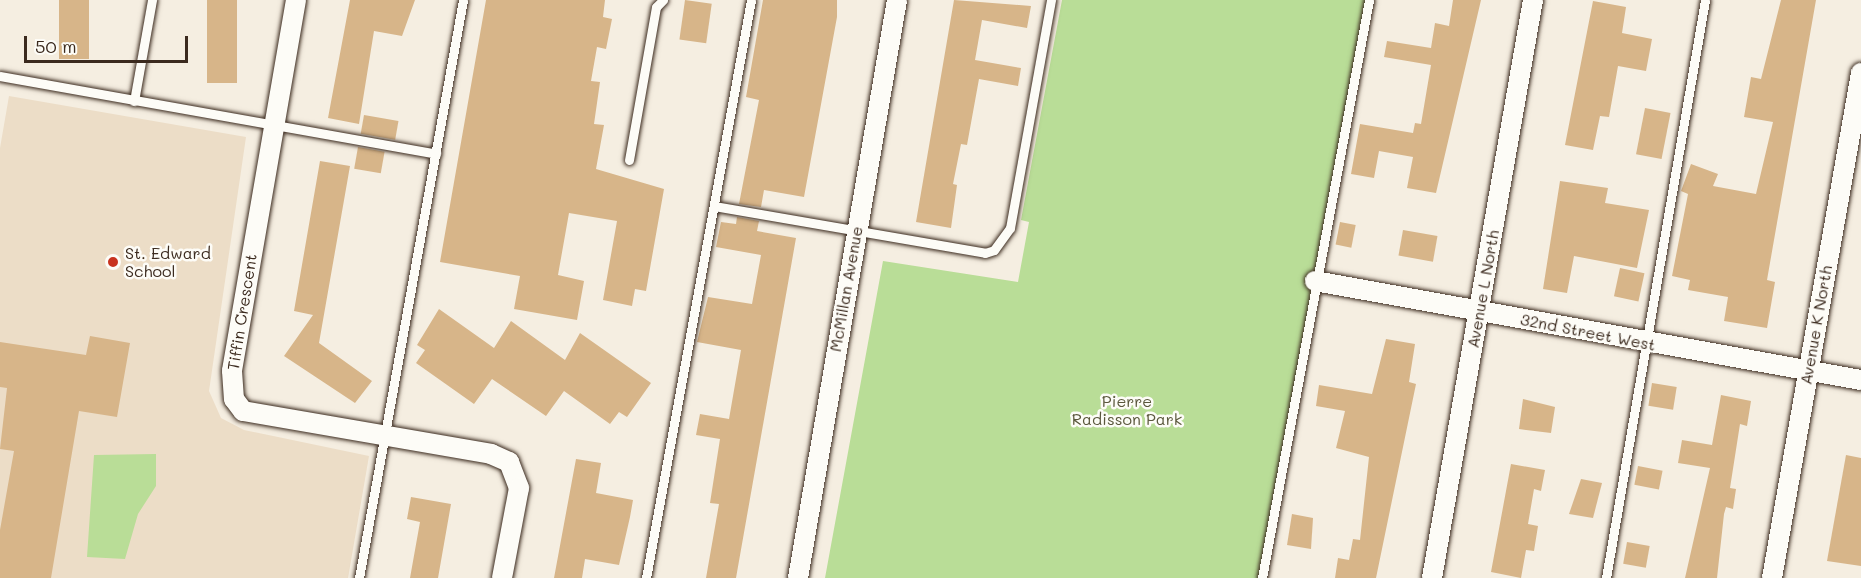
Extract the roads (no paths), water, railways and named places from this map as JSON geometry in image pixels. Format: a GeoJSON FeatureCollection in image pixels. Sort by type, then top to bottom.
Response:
{"type":"FeatureCollection","features":[{"type":"Feature","properties":{"kind":"street","name":"Tiffin Crescent"},"geometry":{"type":"LineString","coordinates":[[296,0],[232,371],[234,399],[243,411],[384,436],[509,462],[519,488],[502,578]]}},
{"type":"Feature","properties":{"kind":"street","name":"McMillan Avenue"},"geometry":{"type":"LineString","coordinates":[[798,578],[897,0]]}},
{"type":"Feature","properties":{"kind":"street","name":"Avenue L North"},"geometry":{"type":"LineString","coordinates":[[1432,578],[1533,0]]}},
{"type":"Feature","properties":{"kind":"street","name":"Avenue K North"},"geometry":{"type":"LineString","coordinates":[[1772,578],[1861,73]]}},
{"type":"Feature","properties":{"kind":"street","name":"32nd Street West"},"geometry":{"type":"LineString","coordinates":[[1315,281],[1648,344],[1861,380]]}},
{"type":"Feature","properties":{"kind":"lane"},"geometry":{"type":"LineString","coordinates":[[134,101],[152,0]]}},
{"type":"Feature","properties":{"kind":"lane"},"geometry":{"type":"LineString","coordinates":[[359,578],[384,436],[391,421],[463,0]]}},
{"type":"Feature","properties":{"kind":"lane"},"geometry":{"type":"LineString","coordinates":[[629,160],[656,7],[663,0]]}},
{"type":"Feature","properties":{"kind":"lane"},"geometry":{"type":"LineString","coordinates":[[646,578],[751,0]]}},
{"type":"Feature","properties":{"kind":"lane"},"geometry":{"type":"LineString","coordinates":[[714,206],[985,253],[1002,245],[1010,228],[1051,0]]}},
{"type":"Feature","properties":{"kind":"lane"},"geometry":{"type":"LineString","coordinates":[[1262,578],[1315,281],[1369,0]]}},
{"type":"Feature","properties":{"kind":"lane"},"geometry":{"type":"LineString","coordinates":[[1606,578],[1648,344],[1705,0]]}},
{"type":"Feature","properties":{"kind":"lane"},"geometry":{"type":"LineString","coordinates":[[0,76],[134,101],[274,123],[436,154]]}},
{"type":"Feature","properties":{"kind":"place","name":"St. Edward School"},"geometry":{"type":"Point","coordinates":[113,262]}},
{"type":"Feature","properties":{"kind":"park label","name":"Pierre Radisson Park"},"geometry":{"type":"Point","coordinates":[1127,410]}}]}
